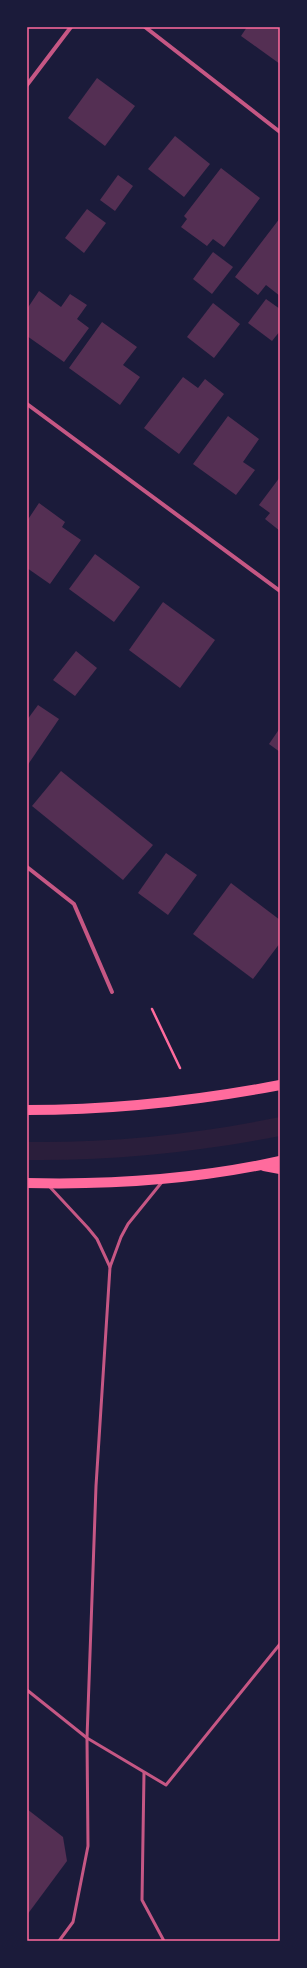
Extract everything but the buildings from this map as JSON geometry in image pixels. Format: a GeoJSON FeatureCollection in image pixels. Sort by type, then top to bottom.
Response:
{"type":"FeatureCollection","features":[{"type":"Feature","properties":{"kind":"main road"},"geometry":{"type":"LineString","coordinates":[[27,1110],[123,1107],[199,1099],[280,1085]]}},
{"type":"Feature","properties":{"kind":"main road"},"geometry":{"type":"LineString","coordinates":[[27,1183],[135,1181],[260,1165],[280,1161]]}},
{"type":"Feature","properties":{"kind":"main road"},"geometry":{"type":"LineString","coordinates":[[260,1165],[280,1169]]}},
{"type":"Feature","properties":{"kind":"street"},"geometry":{"type":"LineString","coordinates":[[27,85],[71,27]]}},
{"type":"Feature","properties":{"kind":"street"},"geometry":{"type":"LineString","coordinates":[[145,27],[280,132]]}},
{"type":"Feature","properties":{"kind":"street"},"geometry":{"type":"LineString","coordinates":[[27,404],[280,591]]}},
{"type":"Feature","properties":{"kind":"street"},"geometry":{"type":"LineString","coordinates":[[27,867],[74,904],[112,992]]}},
{"type":"Feature","properties":{"kind":"lane"},"geometry":{"type":"LineString","coordinates":[[59,1941],[73,1922],[88,1846],[88,1738],[96,1486],[110,1267],[121,1236],[128,1224],[166,1177]]}},
{"type":"Feature","properties":{"kind":"lane"},"geometry":{"type":"LineString","coordinates":[[46,1183],[97,1239],[110,1267]]}},
{"type":"Feature","properties":{"kind":"lane"},"geometry":{"type":"LineString","coordinates":[[27,1690],[88,1738],[166,1785],[280,1644]]}},
{"type":"Feature","properties":{"kind":"lane"},"geometry":{"type":"LineString","coordinates":[[144,1773],[142,1900],[164,1941]]}},
{"type":"Feature","properties":{"kind":"path"},"geometry":{"type":"LineString","coordinates":[[152,1009],[180,1068]]}},
{"type":"Feature","properties":{"kind":"shaded area"},"geometry":{"type":"Polygon","coordinates":[[[280,1117],[280,1136],[249,1142],[186,1151],[123,1157],[27,1160],[27,1142],[91,1141],[186,1133],[280,1117]]]}}]}
